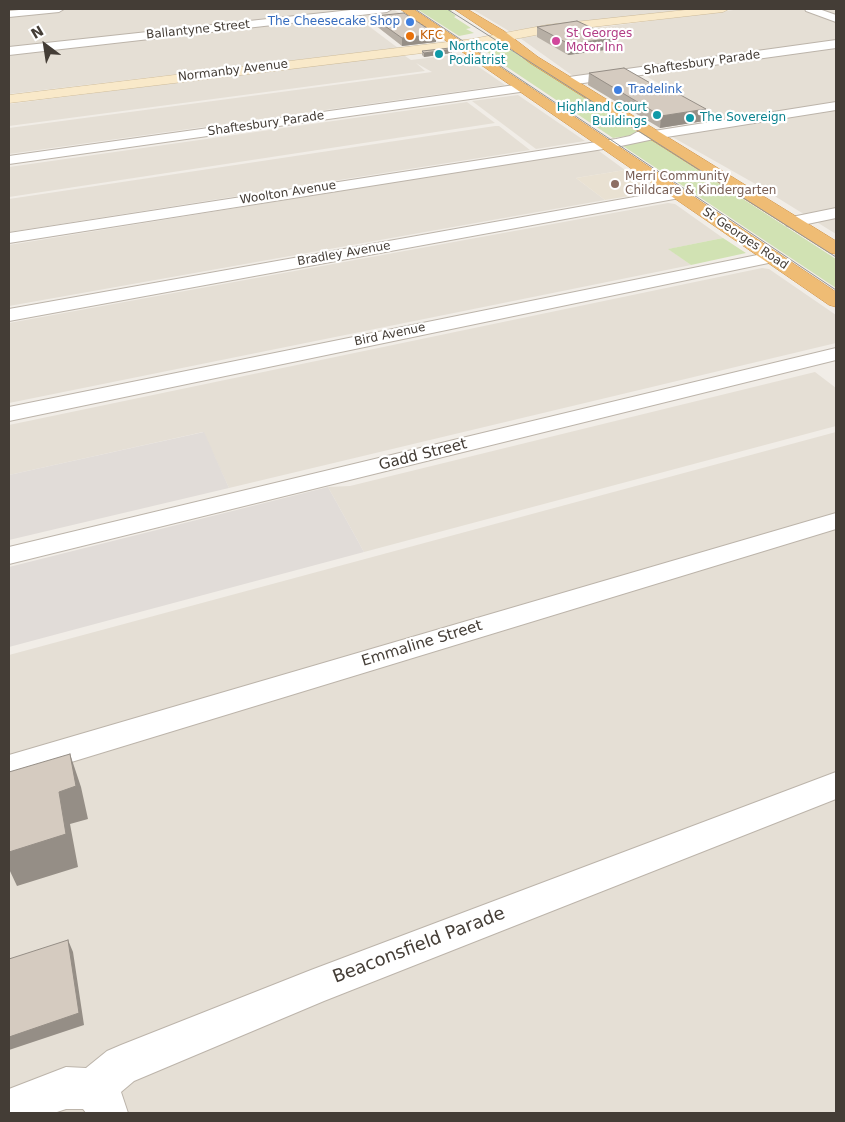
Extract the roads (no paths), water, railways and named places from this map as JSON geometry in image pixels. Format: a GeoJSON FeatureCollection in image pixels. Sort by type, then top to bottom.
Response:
{"type":"FeatureCollection","features":[{"type":"Feature","properties":{"kind":"highway","name":"St Georges Road"},"geometry":{"type":"LineString","coordinates":[[406,9],[836,301]]}},
{"type":"Feature","properties":{"kind":"highway"},"geometry":{"type":"LineString","coordinates":[[460,9],[502,36],[525,54],[836,249]]}},
{"type":"Feature","properties":{"kind":"main road","name":"Normanby Avenue"},"geometry":{"type":"LineString","coordinates":[[9,99],[723,9]]}},
{"type":"Feature","properties":{"kind":"street"},"geometry":{"type":"LineString","coordinates":[[9,14],[59,9]]}},
{"type":"Feature","properties":{"kind":"street","name":"Ballantyne Street"},"geometry":{"type":"LineString","coordinates":[[9,51],[387,9]]}},
{"type":"Feature","properties":{"kind":"street"},"geometry":{"type":"LineString","coordinates":[[810,9],[836,19]]}},
{"type":"Feature","properties":{"kind":"street","name":"Shaftesbury Parade"},"geometry":{"type":"LineString","coordinates":[[569,82],[836,44]]}},
{"type":"Feature","properties":{"kind":"street","name":"Shaftesbury Parade"},"geometry":{"type":"LineString","coordinates":[[9,160],[522,88]]}},
{"type":"Feature","properties":{"kind":"street","name":"Woolton Avenue"},"geometry":{"type":"LineString","coordinates":[[9,238],[604,143],[644,139],[654,135],[836,106]]}},
{"type":"Feature","properties":{"kind":"street","name":"Bradley Avenue"},"geometry":{"type":"LineString","coordinates":[[9,315],[679,194]]}},
{"type":"Feature","properties":{"kind":"street"},"geometry":{"type":"LineString","coordinates":[[793,222],[836,214]]}},
{"type":"Feature","properties":{"kind":"street","name":"Bird Avenue"},"geometry":{"type":"LineString","coordinates":[[9,414],[772,257]]}},
{"type":"Feature","properties":{"kind":"street","name":"Gadd Street"},"geometry":{"type":"LineString","coordinates":[[9,556],[836,354]]}},
{"type":"Feature","properties":{"kind":"street","name":"Emmaline Street"},"geometry":{"type":"LineString","coordinates":[[9,768],[836,520]]}},
{"type":"Feature","properties":{"kind":"street","name":"Beaconsfield Parade"},"geometry":{"type":"LineString","coordinates":[[9,1110],[66,1088],[100,1101],[121,1065],[311,988],[836,785]]}},
{"type":"Feature","properties":{"kind":"tram line"},"geometry":{"type":"LineString","coordinates":[[415,9],[836,290]]}},
{"type":"Feature","properties":{"kind":"tram line"},"geometry":{"type":"LineString","coordinates":[[447,9],[836,257]]}},
{"type":"Feature","properties":{"kind":"place","name":"The Cheesecake Shop"},"geometry":{"type":"Point","coordinates":[410,22]}},
{"type":"Feature","properties":{"kind":"place","name":"KFC"},"geometry":{"type":"Point","coordinates":[410,36]}},
{"type":"Feature","properties":{"kind":"place","name":"St Georges Motor Inn"},"geometry":{"type":"Point","coordinates":[556,41]}},
{"type":"Feature","properties":{"kind":"place","name":"Northcote Podiatrist"},"geometry":{"type":"Point","coordinates":[439,54]}},
{"type":"Feature","properties":{"kind":"place","name":"Tradelink"},"geometry":{"type":"Point","coordinates":[618,90]}},
{"type":"Feature","properties":{"kind":"place","name":"Highland Court Buildings"},"geometry":{"type":"Point","coordinates":[657,115]}},
{"type":"Feature","properties":{"kind":"place","name":"The Sovereign"},"geometry":{"type":"Point","coordinates":[690,118]}},
{"type":"Feature","properties":{"kind":"place","name":"Merri Community Childcare & Kindergarten"},"geometry":{"type":"Point","coordinates":[615,184]}}]}
